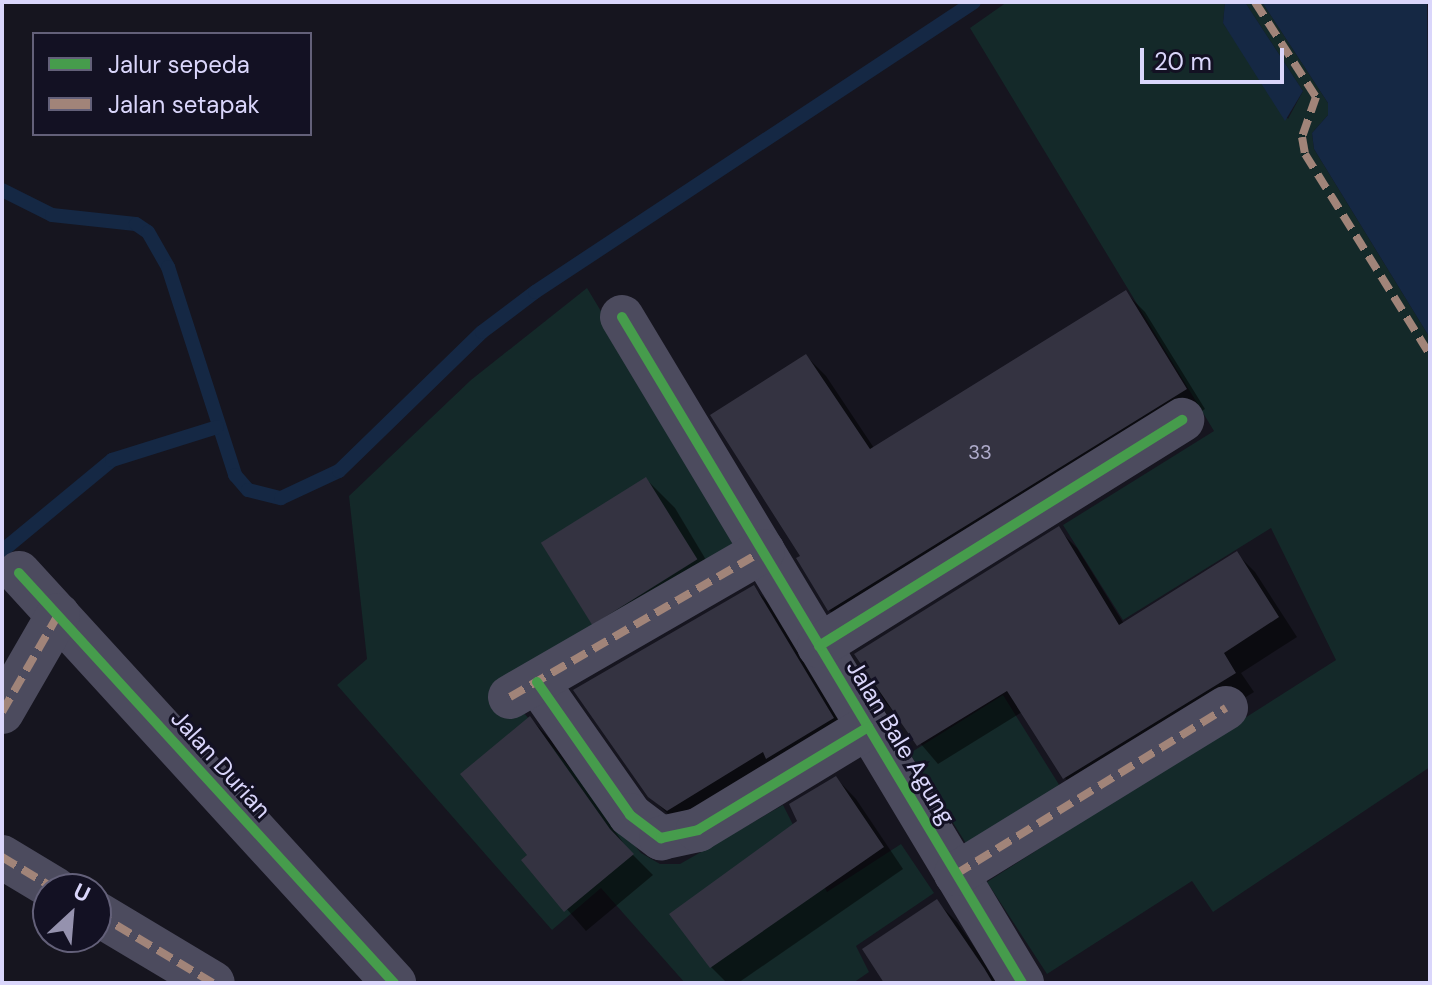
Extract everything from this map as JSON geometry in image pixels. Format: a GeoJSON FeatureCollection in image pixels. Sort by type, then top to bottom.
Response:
{"type":"FeatureCollection","features":[{"type":"Feature","properties":{"kind":"street","name":"Jalan Bale Agung"},"geometry":{"type":"LineString","coordinates":[[622,317],[1022,983]]}},
{"type":"Feature","properties":{"kind":"street"},"geometry":{"type":"LineString","coordinates":[[819,646],[1182,420]]}},
{"type":"Feature","properties":{"kind":"street"},"geometry":{"type":"LineString","coordinates":[[763,551],[523,689],[630,815],[661,838],[698,830],[868,727]]}},
{"type":"Feature","properties":{"kind":"street","name":"Jalan Durian"},"geometry":{"type":"LineString","coordinates":[[19,573],[394,983]]}},
{"type":"Feature","properties":{"kind":"street"},"geometry":{"type":"LineString","coordinates":[[2,712],[58,615]]}},
{"type":"Feature","properties":{"kind":"street"},"geometry":{"type":"LineString","coordinates":[[956,874],[1226,708]]}},
{"type":"Feature","properties":{"kind":"street"},"geometry":{"type":"LineString","coordinates":[[2,857],[32,875]]}},
{"type":"Feature","properties":{"kind":"street"},"geometry":{"type":"LineString","coordinates":[[112,923],[213,983]]}},
{"type":"Feature","properties":{"kind":"green space"},"geometry":{"type":"Polygon","coordinates":[[[1007,2],[1225,2],[1223,23],[1288,119],[1303,91],[1245,2],[1262,2],[1328,103],[1328,115],[1312,133],[1314,149],[1430,338],[1430,767],[1213,912],[1192,881],[1047,974],[987,882],[1336,660],[1271,528],[1123,620],[1063,525],[1214,431],[970,28],[1007,2]]]}},
{"type":"Feature","properties":{"kind":"green space"},"geometry":{"type":"Polygon","coordinates":[[[587,288],[739,540],[499,683],[641,853],[660,864],[680,864],[783,805],[827,892],[901,844],[934,893],[856,946],[869,972],[853,983],[685,983],[601,888],[552,930],[337,685],[367,659],[349,496],[471,380],[587,288]]]}},
{"type":"Feature","properties":{"kind":"green space"},"geometry":{"type":"Polygon","coordinates":[[[1003,695],[1060,787],[967,845],[910,753],[1003,695]]]}},
{"type":"Feature","properties":{"kind":"water"},"geometry":{"type":"Polygon","coordinates":[[[1225,2],[1245,2],[1303,91],[1285,121],[1223,23],[1225,2]]]}},
{"type":"Feature","properties":{"kind":"water"},"geometry":{"type":"Polygon","coordinates":[[[1262,2],[1427,2],[1430,338],[1314,149],[1312,133],[1328,115],[1328,103],[1262,2]]]}},
{"type":"Feature","properties":{"kind":"building"},"geometry":{"type":"Polygon","coordinates":[[[1126,290],[1187,389],[828,611],[796,558],[800,556],[710,415],[806,354],[870,449],[1126,290]]]}},
{"type":"Feature","properties":{"kind":"building"},"geometry":{"type":"Polygon","coordinates":[[[646,477],[697,559],[592,625],[541,543],[646,477]]]}},
{"type":"Feature","properties":{"kind":"building"},"geometry":{"type":"Polygon","coordinates":[[[1059,526],[1119,625],[1237,551],[1279,617],[1224,653],[1236,673],[1063,779],[1007,691],[917,746],[854,654],[1059,526]]]}},
{"type":"Feature","properties":{"kind":"building"},"geometry":{"type":"Polygon","coordinates":[[[754,585],[834,718],[766,759],[763,752],[667,811],[648,797],[573,690],[754,585]]]}},
{"type":"Feature","properties":{"kind":"building"},"geometry":{"type":"Polygon","coordinates":[[[530,716],[610,829],[634,854],[564,912],[521,860],[527,855],[460,774],[530,716]]]}},
{"type":"Feature","properties":{"kind":"building"},"geometry":{"type":"Polygon","coordinates":[[[836,776],[884,847],[710,968],[669,914],[797,821],[789,804],[836,776]]]}},
{"type":"Feature","properties":{"kind":"building"},"geometry":{"type":"Polygon","coordinates":[[[937,899],[993,983],[884,983],[862,949],[937,899]]]}},
{"type":"Feature","properties":{"kind":"waterway"},"geometry":{"type":"LineString","coordinates":[[2,190],[52,215],[136,224],[148,232],[168,267],[235,475],[248,490],[281,498],[339,471],[482,332],[535,292],[974,2]]}},
{"type":"Feature","properties":{"kind":"waterway"},"geometry":{"type":"LineString","coordinates":[[2,551],[112,460],[217,427]]}},
{"type":"Feature","properties":{"kind":"marked path"},"geometry":{"type":"LineString","coordinates":[[1255,2],[1316,97],[1302,137],[1305,154],[1430,355]]}},
{"type":"Feature","properties":{"kind":"marked path"},"geometry":{"type":"LineString","coordinates":[[510,697],[763,551]]}},
{"type":"Feature","properties":{"kind":"marked path"},"geometry":{"type":"LineString","coordinates":[[2,712],[58,615]]}},
{"type":"Feature","properties":{"kind":"marked path"},"geometry":{"type":"LineString","coordinates":[[956,874],[1226,708]]}},
{"type":"Feature","properties":{"kind":"marked path"},"geometry":{"type":"LineString","coordinates":[[2,857],[32,875]]}},
{"type":"Feature","properties":{"kind":"marked path"},"geometry":{"type":"LineString","coordinates":[[112,923],[213,983]]}},
{"type":"Feature","properties":{"kind":"cycle path"},"geometry":{"type":"LineString","coordinates":[[622,317],[1022,983]]}},
{"type":"Feature","properties":{"kind":"cycle path"},"geometry":{"type":"LineString","coordinates":[[819,646],[1182,420]]}},
{"type":"Feature","properties":{"kind":"cycle path"},"geometry":{"type":"LineString","coordinates":[[19,573],[394,983]]}},
{"type":"Feature","properties":{"kind":"cycle path"},"geometry":{"type":"LineString","coordinates":[[537,682],[630,815],[661,838],[698,830],[868,727]]}}]}
